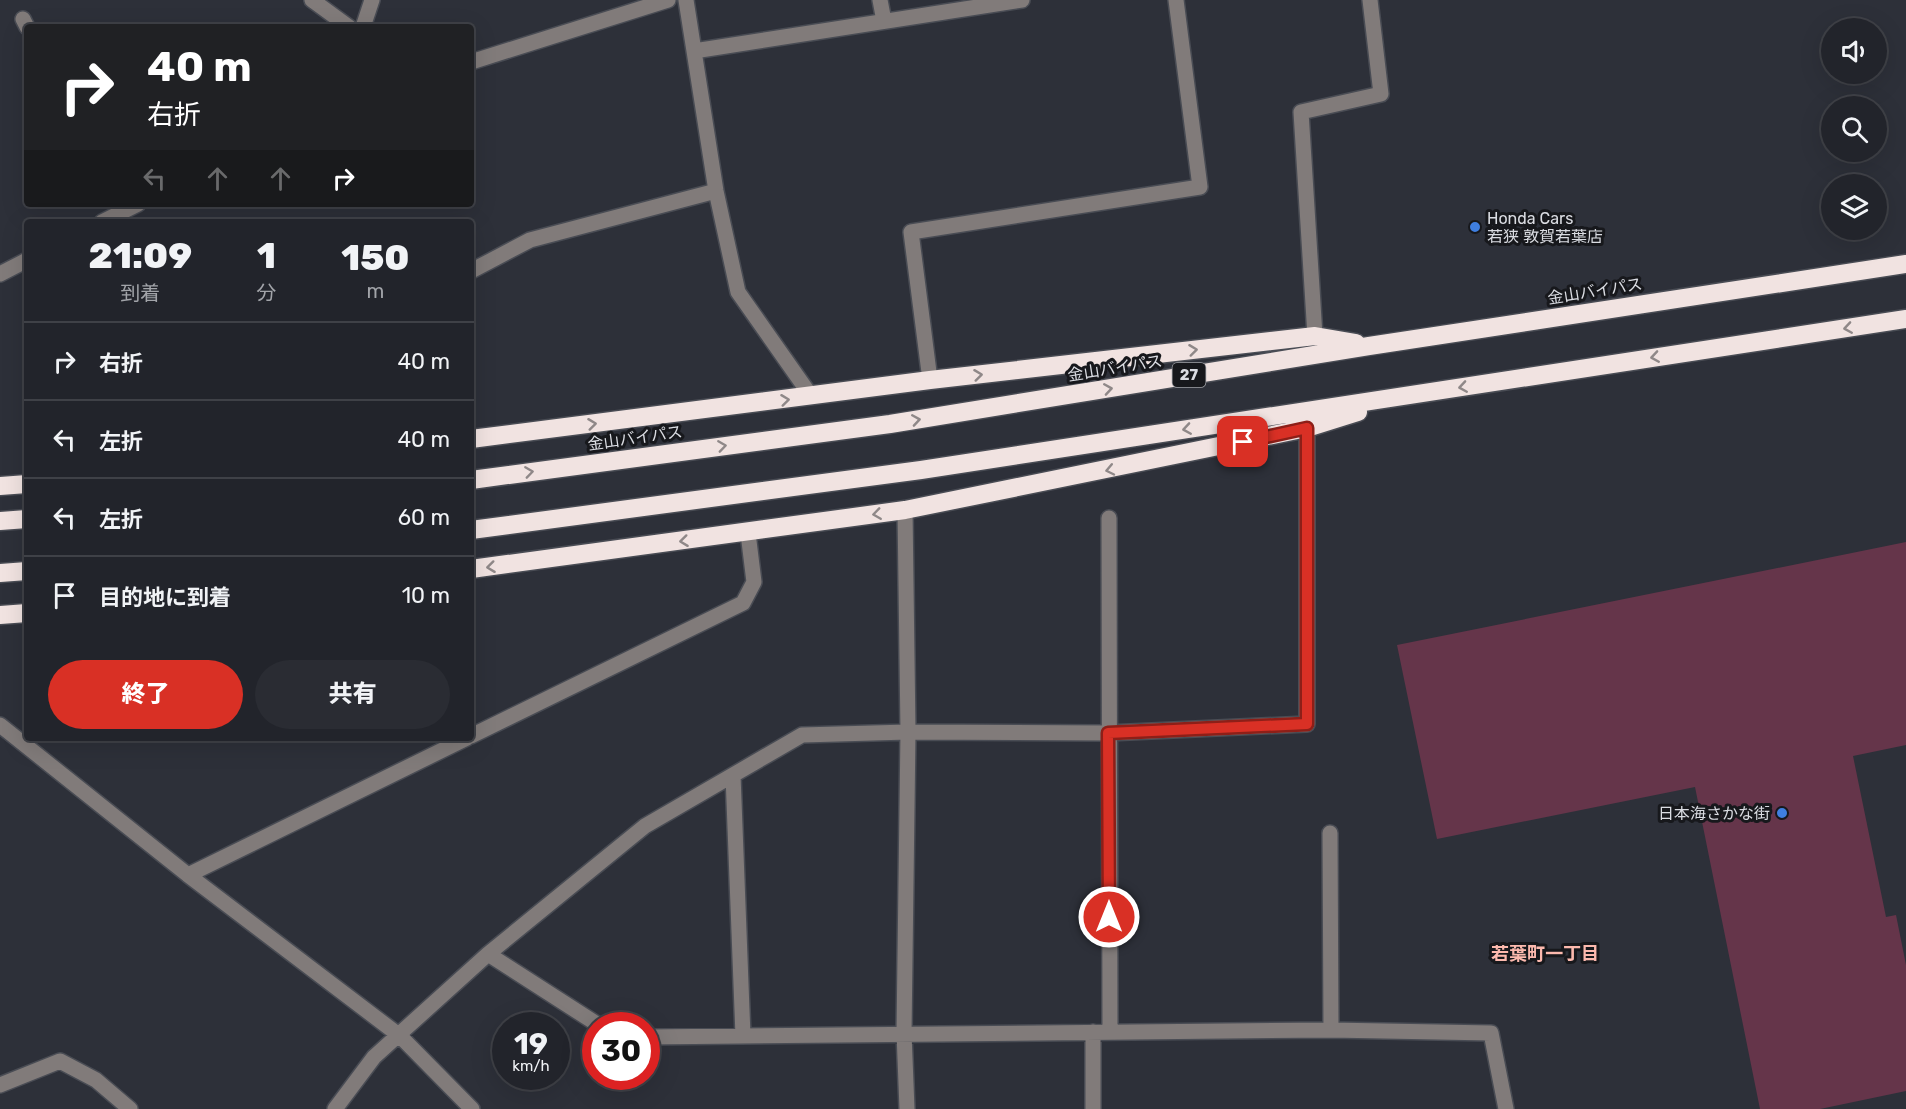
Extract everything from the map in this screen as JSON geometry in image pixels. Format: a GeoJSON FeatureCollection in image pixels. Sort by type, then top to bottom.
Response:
{"type":"FeatureCollection","features":[{"type":"Feature","properties":{"kind":"highway","name":"金山バイパス"},"geometry":{"type":"LineString","coordinates":[[474,480],[890,424],[1370,346],[1906,264]]}},
{"type":"Feature","properties":{"kind":"highway"},"geometry":{"type":"LineString","coordinates":[[474,530],[933,468],[1906,319]]}},
{"type":"Feature","properties":{"kind":"highway"},"geometry":{"type":"LineString","coordinates":[[474,439],[930,380],[1315,336],[1370,346]]}},
{"type":"Feature","properties":{"kind":"highway"},"geometry":{"type":"LineString","coordinates":[[474,569],[905,510],[1307,428],[1411,395]]}},
{"type":"Feature","properties":{"kind":"highway"},"geometry":{"type":"LineString","coordinates":[[0,486],[24,484]]}},
{"type":"Feature","properties":{"kind":"highway"},"geometry":{"type":"LineString","coordinates":[[0,521],[24,519]]}},
{"type":"Feature","properties":{"kind":"highway"},"geometry":{"type":"LineString","coordinates":[[0,573],[24,571]]}},
{"type":"Feature","properties":{"kind":"highway"},"geometry":{"type":"LineString","coordinates":[[0,615],[24,613]]}},
{"type":"Feature","properties":{"kind":"street"},"geometry":{"type":"LineString","coordinates":[[312,0],[345,24]]}},
{"type":"Feature","properties":{"kind":"street"},"geometry":{"type":"LineString","coordinates":[[364,24],[372,0]]}},
{"type":"Feature","properties":{"kind":"street"},"geometry":{"type":"LineString","coordinates":[[474,61],[668,0]]}},
{"type":"Feature","properties":{"kind":"street"},"geometry":{"type":"LineString","coordinates":[[686,0],[716,191],[738,292],[811,396]]}},
{"type":"Feature","properties":{"kind":"street"},"geometry":{"type":"LineString","coordinates":[[880,0],[884,21]]}},
{"type":"Feature","properties":{"kind":"street"},"geometry":{"type":"LineString","coordinates":[[694,51],[1022,0]]}},
{"type":"Feature","properties":{"kind":"street"},"geometry":{"type":"LineString","coordinates":[[930,380],[911,232],[1200,187],[1176,0]]}},
{"type":"Feature","properties":{"kind":"street"},"geometry":{"type":"LineString","coordinates":[[1315,336],[1301,112],[1381,94],[1370,0]]}},
{"type":"Feature","properties":{"kind":"street"},"geometry":{"type":"LineString","coordinates":[[474,270],[530,240],[716,191]]}},
{"type":"Feature","properties":{"kind":"street"},"geometry":{"type":"LineString","coordinates":[[105,219],[118,208]]}},
{"type":"Feature","properties":{"kind":"street"},"geometry":{"type":"LineString","coordinates":[[0,274],[24,262]]}},
{"type":"Feature","properties":{"kind":"street"},"geometry":{"type":"LineString","coordinates":[[335,1109],[374,1057],[400,1036],[488,954],[645,826],[802,735],[908,732],[1108,733],[1307,724],[1307,428]]}},
{"type":"Feature","properties":{"kind":"street"},"geometry":{"type":"LineString","coordinates":[[905,510],[908,732],[904,1033],[907,1109]]}},
{"type":"Feature","properties":{"kind":"street"},"geometry":{"type":"LineString","coordinates":[[1109,518],[1110,1032]]}},
{"type":"Feature","properties":{"kind":"street"},"geometry":{"type":"LineString","coordinates":[[474,735],[743,603],[754,582],[748,533]]}},
{"type":"Feature","properties":{"kind":"street"},"geometry":{"type":"LineString","coordinates":[[0,725],[188,875],[400,1036],[472,1109]]}},
{"type":"Feature","properties":{"kind":"street"},"geometry":{"type":"LineString","coordinates":[[188,875],[461,741]]}},
{"type":"Feature","properties":{"kind":"street"},"geometry":{"type":"LineString","coordinates":[[733,775],[743,1036]]}},
{"type":"Feature","properties":{"kind":"street"},"geometry":{"type":"LineString","coordinates":[[1330,833],[1330,1030]]}},
{"type":"Feature","properties":{"kind":"street"},"geometry":{"type":"LineString","coordinates":[[488,954],[582,1014]]}},
{"type":"Feature","properties":{"kind":"street"},"geometry":{"type":"LineString","coordinates":[[660,1037],[1330,1030],[1491,1033],[1506,1109]]}},
{"type":"Feature","properties":{"kind":"street"},"geometry":{"type":"LineString","coordinates":[[1093,1032],[1094,1109]]}},
{"type":"Feature","properties":{"kind":"street"},"geometry":{"type":"LineString","coordinates":[[0,1085],[60,1061],[96,1080],[130,1109]]}},
{"type":"Feature","properties":{"kind":"building","name":"日本海さかな街"},"geometry":{"type":"Polygon","coordinates":[[[1906,542],[1906,745],[1853,756],[1886,917],[1896,915],[1906,965],[1906,1091],[1820,1109],[1760,1109],[1695,787],[1437,839],[1397,645],[1906,542]]]}},
{"type":"Feature","properties":{"kind":"place","name":"Honda Cars 若狭 敦賀若葉店"},"geometry":{"type":"Point","coordinates":[1475,227]}},
{"type":"Feature","properties":{"kind":"place","name":"日本海さかな街"},"geometry":{"type":"Point","coordinates":[1782,813]}},
{"type":"Feature","properties":{"kind":"district","name":"若葉町一丁目"},"geometry":{"type":"Point","coordinates":[1545,954]}},
{"type":"Feature","properties":{"kind":"route"},"geometry":{"type":"LineString","coordinates":[[1109,917],[1108,733],[1307,724],[1307,428],[1243,442]]}}]}
